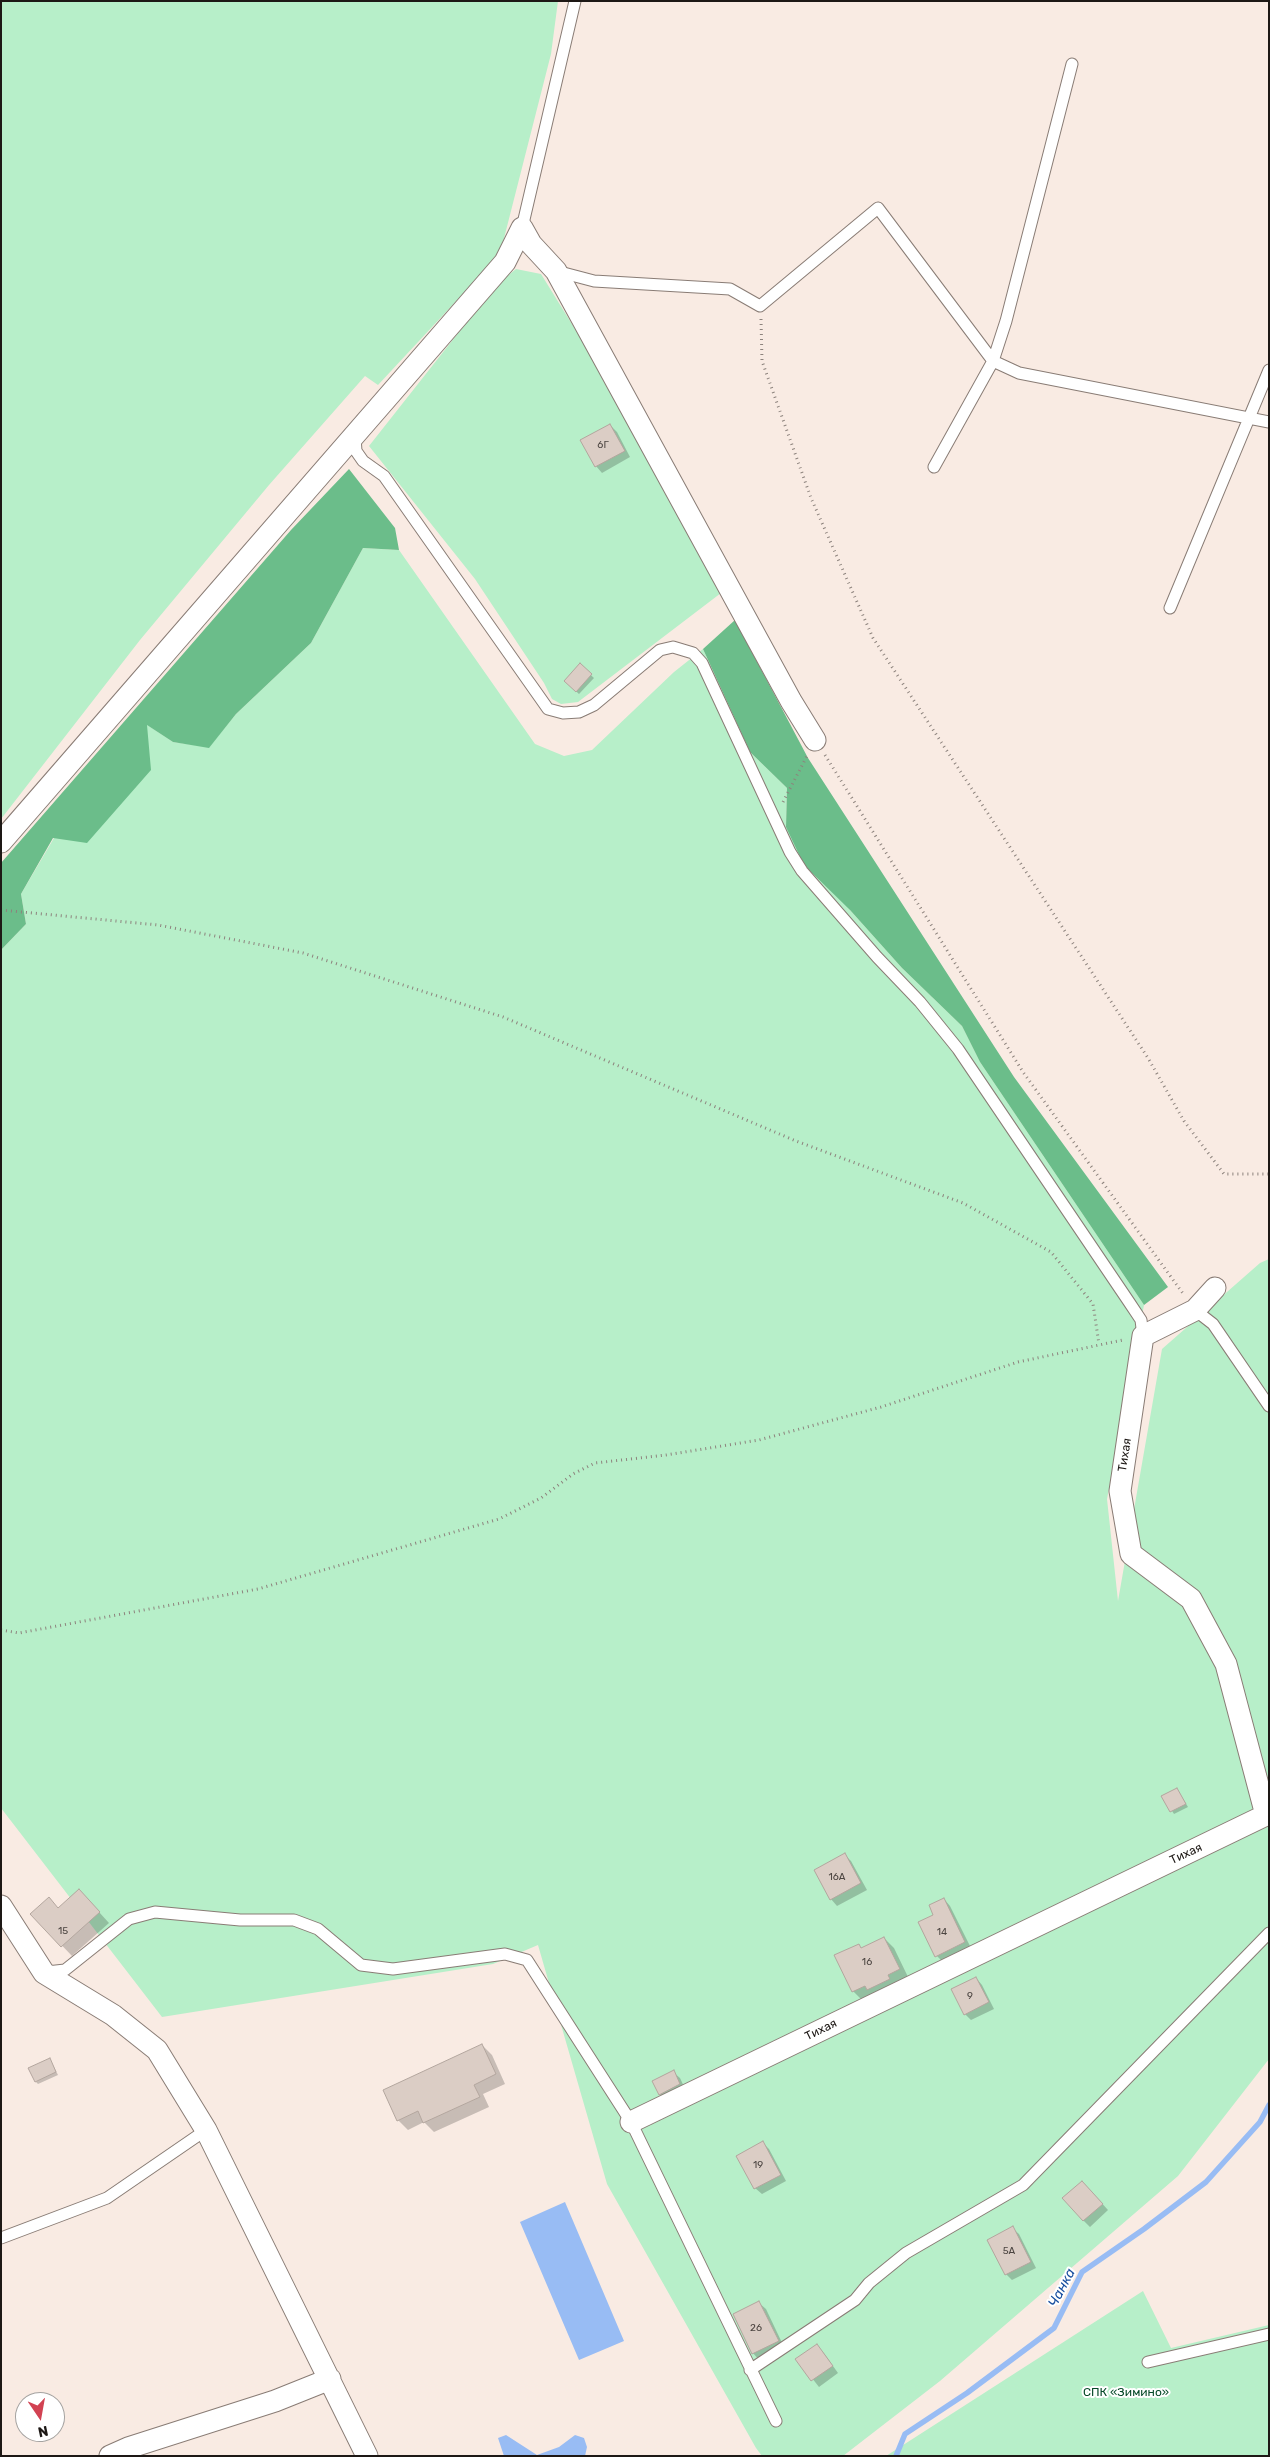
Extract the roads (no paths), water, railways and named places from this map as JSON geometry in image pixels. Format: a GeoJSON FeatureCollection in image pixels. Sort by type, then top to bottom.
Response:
{"type":"FeatureCollection","features":[{"type":"Feature","properties":{"kind":"street"},"geometry":{"type":"LineString","coordinates":[[522,228],[531,244],[556,271],[787,693],[815,740]]}},
{"type":"Feature","properties":{"kind":"street"},"geometry":{"type":"LineString","coordinates":[[1,842],[355,437],[505,262],[522,228]]}},
{"type":"Feature","properties":{"kind":"street"},"geometry":{"type":"LineString","coordinates":[[1143,1336],[1195,1310],[1215,1288]]}},
{"type":"Feature","properties":{"kind":"street","name":"Тихая"},"geometry":{"type":"LineString","coordinates":[[632,2122],[1268,1820],[1226,1664],[1192,1599],[1131,1554],[1120,1491],[1143,1336]]}},
{"type":"Feature","properties":{"kind":"street"},"geometry":{"type":"LineString","coordinates":[[1,1906],[44,1973],[113,2015],[157,2050],[206,2130],[367,2456]]}},
{"type":"Feature","properties":{"kind":"street"},"geometry":{"type":"LineString","coordinates":[[110,2456],[128,2448],[276,2400],[330,2379]]}},
{"type":"Feature","properties":{"kind":"lane"},"geometry":{"type":"LineString","coordinates":[[522,228],[575,1]]}},
{"type":"Feature","properties":{"kind":"lane"},"geometry":{"type":"LineString","coordinates":[[934,467],[993,361],[1006,321],[1072,64]]}},
{"type":"Feature","properties":{"kind":"lane"},"geometry":{"type":"LineString","coordinates":[[556,271],[594,281],[730,289],[760,306],[878,208],[993,361],[1020,373],[1269,422]]}},
{"type":"Feature","properties":{"kind":"lane"},"geometry":{"type":"LineString","coordinates":[[1170,608],[1269,370]]}},
{"type":"Feature","properties":{"kind":"lane"},"geometry":{"type":"LineString","coordinates":[[355,437],[356,451],[363,461],[384,476],[548,709],[563,713],[579,712],[594,705],[660,650],[673,647],[693,653],[702,663],[775,816],[790,852],[802,871],[877,957],[920,1002],[958,1049],[1141,1320],[1143,1336]]}},
{"type":"Feature","properties":{"kind":"lane"},"geometry":{"type":"LineString","coordinates":[[1195,1310],[1213,1324],[1269,1406]]}},
{"type":"Feature","properties":{"kind":"lane"},"geometry":{"type":"LineString","coordinates":[[44,1973],[65,1970],[129,1919],[155,1912],[240,1920],[294,1920],[318,1929],[361,1965],[393,1969],[504,1954],[527,1960],[632,2122],[776,2421]]}},
{"type":"Feature","properties":{"kind":"lane"},"geometry":{"type":"LineString","coordinates":[[750,2370],[855,2300],[869,2283],[906,2253],[1023,2185],[1269,1934]]}},
{"type":"Feature","properties":{"kind":"lane"},"geometry":{"type":"LineString","coordinates":[[1,2238],[107,2198],[206,2130]]}},
{"type":"Feature","properties":{"kind":"lane"},"geometry":{"type":"LineString","coordinates":[[1148,2362],[1269,2334]]}},
{"type":"Feature","properties":{"kind":"water"},"geometry":{"type":"Polygon","coordinates":[[[565,2202],[624,2341],[579,2360],[520,2222],[565,2202]]]}},
{"type":"Feature","properties":{"kind":"water"},"geometry":{"type":"Polygon","coordinates":[[[506,2435],[537,2455],[559,2447],[575,2435],[584,2438],[587,2447],[585,2456],[504,2456],[498,2438],[506,2435]]]}},
{"type":"Feature","properties":{"kind":"waterway","name":"Чанка"},"geometry":{"type":"LineString","coordinates":[[896,2456],[905,2434],[967,2393],[1054,2328],[1082,2272],[1144,2229],[1206,2182],[1260,2122],[1269,2105]]}},
{"type":"Feature","properties":{"kind":"park label","name":"СПК «Зимино»"},"geometry":{"type":"Point","coordinates":[1126,2393]}}]}
